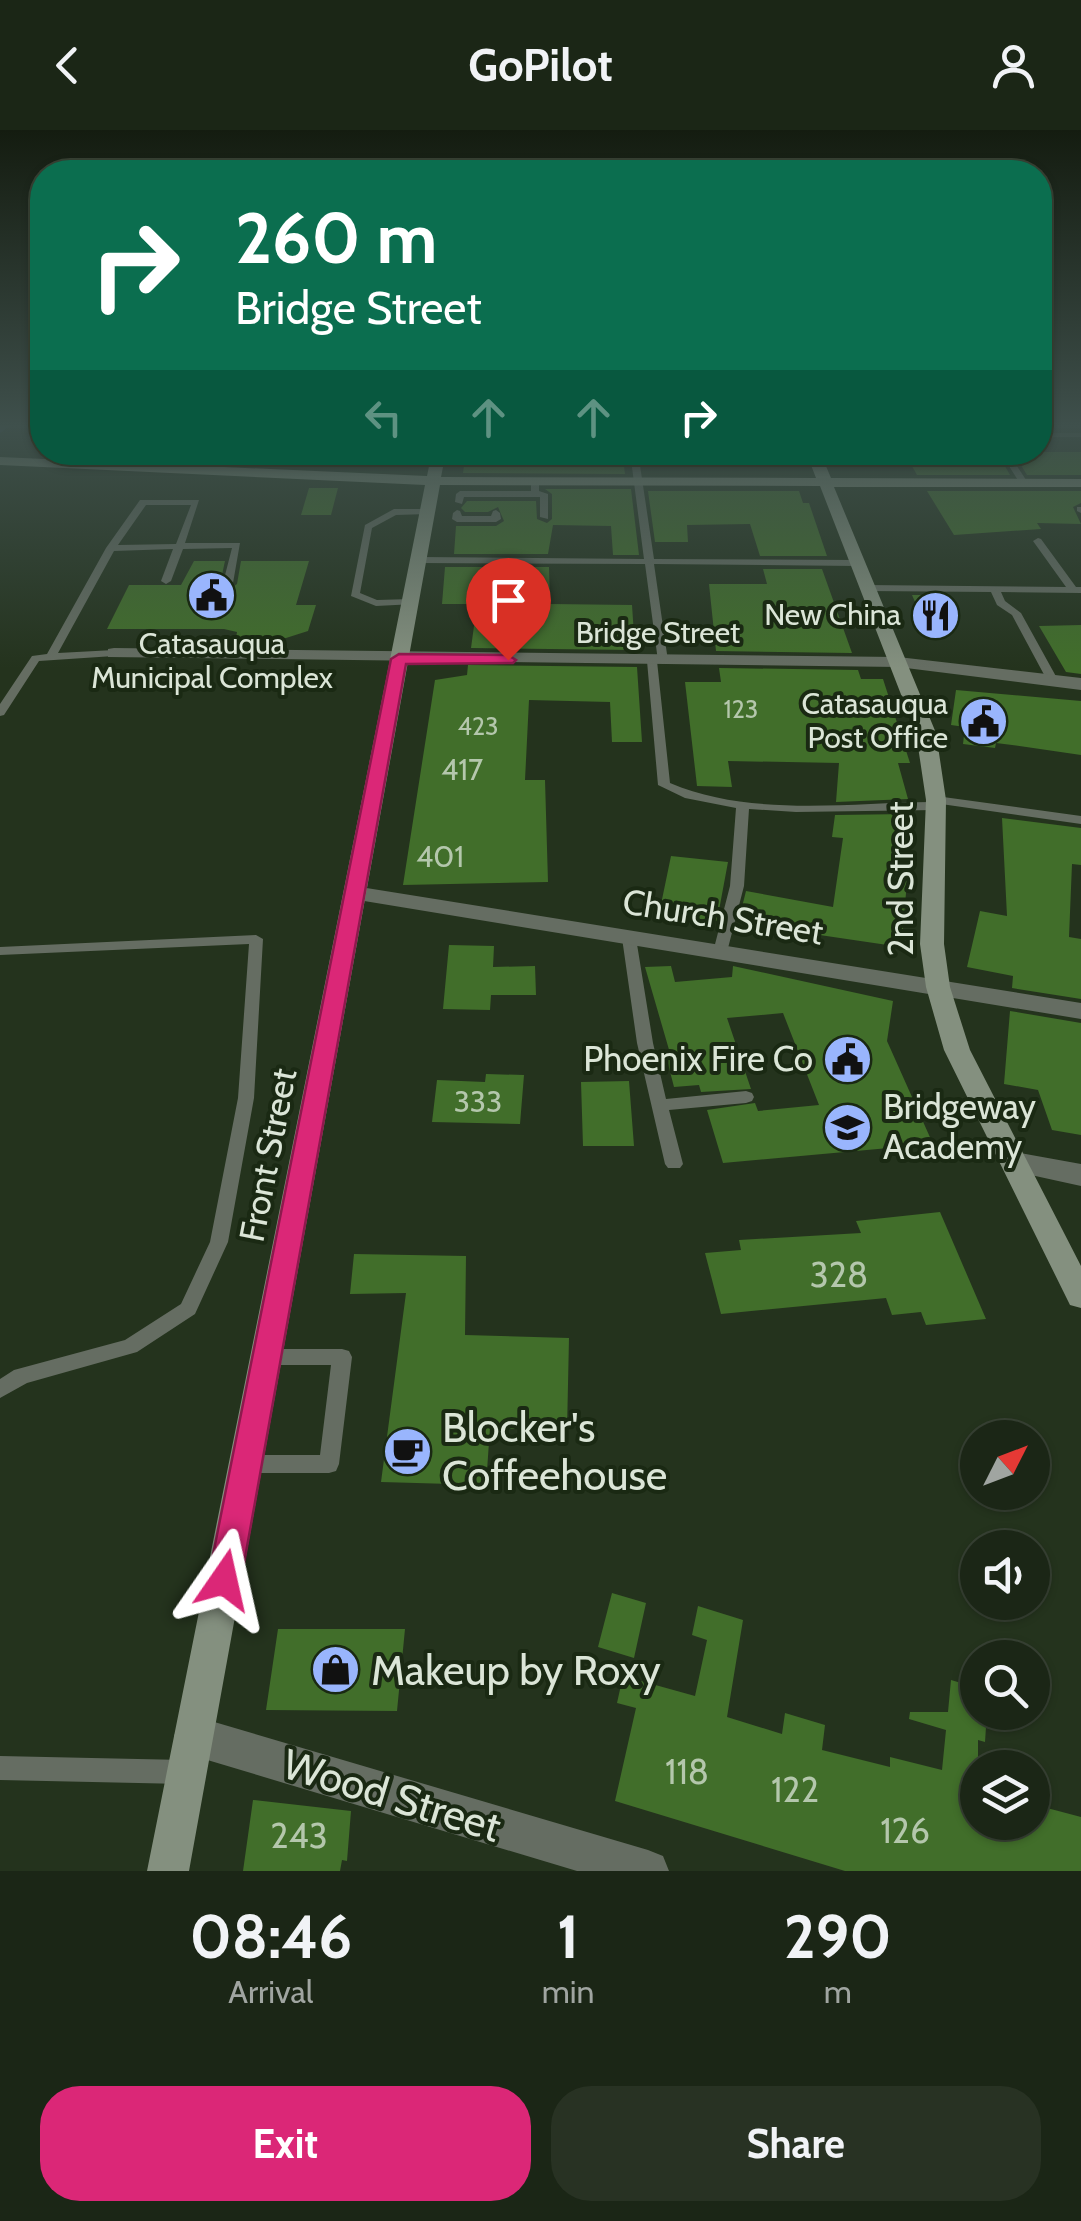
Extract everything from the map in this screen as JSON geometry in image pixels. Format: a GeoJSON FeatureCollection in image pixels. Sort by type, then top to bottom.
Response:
{"type":"FeatureCollection","features":[{"type":"Feature","properties":{"kind":"main road","name":"Front Street"},"geometry":{"type":"LineString","coordinates":[[168,1871],[430,505]]}},
{"type":"Feature","properties":{"kind":"main road","name":"2nd Street"},"geometry":{"type":"LineString","coordinates":[[833,505],[926,733],[936,803],[932,916],[938,987],[957,1050],[1081,1296]]}},
{"type":"Feature","properties":{"kind":"street","name":"Bridge Street"},"geometry":{"type":"LineString","coordinates":[[114,653],[898,662],[1081,684]]}},
{"type":"Feature","properties":{"kind":"street","name":"Church Street"},"geometry":{"type":"LineString","coordinates":[[354,894],[1081,1011]]}},
{"type":"Feature","properties":{"kind":"street"},"geometry":{"type":"LineString","coordinates":[[1014,1162],[1081,1175]]}},
{"type":"Feature","properties":{"kind":"street","name":"Wood Street"},"geometry":{"type":"LineString","coordinates":[[191,1754],[648,1871]]}},
{"type":"Feature","properties":{"kind":"lane"},"geometry":{"type":"LineString","coordinates":[[51,657],[111,548],[141,505]]}},
{"type":"Feature","properties":{"kind":"lane"},"geometry":{"type":"LineString","coordinates":[[166,581],[195,505]]}},
{"type":"Feature","properties":{"kind":"lane"},"geometry":{"type":"LineString","coordinates":[[458,511],[459,505]]}},
{"type":"Feature","properties":{"kind":"lane"},"geometry":{"type":"LineString","coordinates":[[411,602],[376,602],[354,594],[368,527],[394,512],[428,514],[458,511],[468,505]]}},
{"type":"Feature","properties":{"kind":"lane"},"geometry":{"type":"LineString","coordinates":[[483,505],[496,519],[496,505]]}},
{"type":"Feature","properties":{"kind":"lane"},"geometry":{"type":"LineString","coordinates":[[544,505],[545,517]]}},
{"type":"Feature","properties":{"kind":"lane"},"geometry":{"type":"LineString","coordinates":[[642,505],[658,661],[664,785],[693,799],[743,804],[936,803],[1081,820]]}},
{"type":"Feature","properties":{"kind":"lane"},"geometry":{"type":"LineString","coordinates":[[1038,541],[1077,590]]}},
{"type":"Feature","properties":{"kind":"lane"},"geometry":{"type":"LineString","coordinates":[[111,548],[237,545],[228,582]]}},
{"type":"Feature","properties":{"kind":"lane"},"geometry":{"type":"LineString","coordinates":[[420,560],[857,563]]}},
{"type":"Feature","properties":{"kind":"lane"},"geometry":{"type":"LineString","coordinates":[[868,588],[1077,590]]}},
{"type":"Feature","properties":{"kind":"lane"},"geometry":{"type":"LineString","coordinates":[[994,588],[1001,603],[1016,613],[1052,680]]}},
{"type":"Feature","properties":{"kind":"lane"},"geometry":{"type":"LineString","coordinates":[[0,713],[36,658],[114,653]]}},
{"type":"Feature","properties":{"kind":"lane"},"geometry":{"type":"LineString","coordinates":[[720,952],[736,886],[743,804]]}},
{"type":"Feature","properties":{"kind":"lane"},"geometry":{"type":"LineString","coordinates":[[0,951],[256,938],[246,1098],[219,1242],[188,1309],[130,1346],[21,1376],[0,1390]]}},
{"type":"Feature","properties":{"kind":"lane"},"geometry":{"type":"LineString","coordinates":[[629,938],[674,1164]]}},
{"type":"Feature","properties":{"kind":"lane"},"geometry":{"type":"LineString","coordinates":[[660,1105],[746,1097]]}},
{"type":"Feature","properties":{"kind":"lane"},"geometry":{"type":"LineString","coordinates":[[247,1464],[329,1464],[342,1357],[267,1357]]}},
{"type":"Feature","properties":{"kind":"lane"},"geometry":{"type":"LineString","coordinates":[[0,1768],[191,1754]]}},
{"type":"Feature","properties":{"kind":"building"},"geometry":{"type":"Polygon","coordinates":[[[304,505],[334,505],[331,515],[301,515],[304,505]]]}},
{"type":"Feature","properties":{"kind":"building"},"geometry":{"type":"Polygon","coordinates":[[[463,505],[536,505],[537,519],[547,523],[552,519],[552,505],[633,505],[639,555],[613,555],[611,526],[553,525],[548,554],[454,554],[456,526],[496,526],[504,521],[498,507],[488,512],[465,512],[463,505]]]}},
{"type":"Feature","properties":{"kind":"building"},"geometry":{"type":"Polygon","coordinates":[[[650,505],[810,505],[827,556],[760,556],[750,524],[687,525],[688,542],[655,542],[650,505]]]}},
{"type":"Feature","properties":{"kind":"building"},"geometry":{"type":"Polygon","coordinates":[[[936,505],[1077,505],[1073,507],[1081,524],[1037,523],[1041,529],[954,535],[936,505]]]}},
{"type":"Feature","properties":{"kind":"building","name":"Catasauqua Municipal Complex"},"geometry":{"type":"Polygon","coordinates":[[[194,561],[225,561],[220,584],[230,589],[237,584],[241,561],[309,561],[296,605],[316,605],[308,631],[286,638],[236,638],[237,632],[224,629],[107,629],[129,585],[181,585],[194,561]]]}},
{"type":"Feature","properties":{"kind":"building"},"geometry":{"type":"Polygon","coordinates":[[[445,567],[549,567],[550,604],[632,605],[635,650],[471,648],[477,604],[442,604],[445,567]]]}},
{"type":"Feature","properties":{"kind":"building"},"geometry":{"type":"Polygon","coordinates":[[[763,569],[822,569],[852,653],[716,651],[709,584],[767,584],[763,569]]]}},
{"type":"Feature","properties":{"kind":"building"},"geometry":{"type":"Polygon","coordinates":[[[912,595],[943,595],[956,618],[922,618],[912,595]]]}},
{"type":"Feature","properties":{"kind":"building"},"geometry":{"type":"Polygon","coordinates":[[[1081,625],[1081,674],[1066,672],[1039,626],[1081,625]]]}},
{"type":"Feature","properties":{"kind":"building"},"geometry":{"type":"Polygon","coordinates":[[[468,665],[637,667],[642,742],[612,742],[610,702],[529,700],[525,780],[545,780],[548,882],[403,885],[435,680],[467,675],[468,665]]]}},
{"type":"Feature","properties":{"kind":"building"},"geometry":{"type":"Polygon","coordinates":[[[719,668],[858,670],[861,679],[883,679],[910,763],[898,763],[908,799],[836,802],[839,763],[728,761],[732,787],[697,786],[685,682],[721,682],[719,668]]]}},
{"type":"Feature","properties":{"kind":"building"},"geometry":{"type":"Polygon","coordinates":[[[956,690],[1081,701],[1081,755],[996,743],[995,748],[963,744],[965,727],[951,725],[956,690]]]}},
{"type":"Feature","properties":{"kind":"building"},"geometry":{"type":"Polygon","coordinates":[[[908,814],[909,861],[901,947],[738,923],[746,891],[833,907],[843,838],[832,837],[835,815],[908,814]]]}},
{"type":"Feature","properties":{"kind":"building"},"geometry":{"type":"Polygon","coordinates":[[[1002,818],[1081,828],[1081,865],[1072,864],[1069,937],[1081,939],[1081,999],[1012,988],[1013,976],[967,967],[980,911],[1007,916],[1002,818]]]}},
{"type":"Feature","properties":{"kind":"building"},"geometry":{"type":"Polygon","coordinates":[[[671,856],[728,862],[717,921],[659,914],[671,856]]]}},
{"type":"Feature","properties":{"kind":"building"},"geometry":{"type":"Polygon","coordinates":[[[449,945],[494,946],[493,967],[535,966],[536,995],[491,995],[490,1010],[443,1009],[449,945]]]}},
{"type":"Feature","properties":{"kind":"building"},"geometry":{"type":"Polygon","coordinates":[[[671,966],[675,982],[732,977],[733,966],[893,1001],[887,1041],[933,1144],[723,1163],[707,1110],[755,1103],[758,1111],[819,1105],[783,1013],[727,1018],[751,1089],[701,1092],[699,1085],[674,1087],[667,1060],[672,1060],[645,967],[671,966]]]}},
{"type":"Feature","properties":{"kind":"building"},"geometry":{"type":"Polygon","coordinates":[[[1010,1011],[1081,1023],[1081,1135],[1052,1130],[1038,1090],[1004,1084],[1010,1011]]]}},
{"type":"Feature","properties":{"kind":"building"},"geometry":{"type":"Polygon","coordinates":[[[486,1074],[524,1075],[520,1124],[432,1122],[437,1080],[485,1082],[486,1074]]]}},
{"type":"Feature","properties":{"kind":"building"},"geometry":{"type":"Polygon","coordinates":[[[629,1081],[634,1146],[583,1146],[581,1082],[629,1081]]]}},
{"type":"Feature","properties":{"kind":"building"},"geometry":{"type":"Polygon","coordinates":[[[940,1212],[986,1319],[926,1325],[921,1312],[892,1315],[886,1298],[721,1314],[705,1253],[741,1250],[739,1240],[861,1233],[856,1221],[940,1212]]]}},
{"type":"Feature","properties":{"kind":"building"},"geometry":{"type":"Polygon","coordinates":[[[354,1254],[466,1256],[465,1335],[569,1338],[567,1431],[490,1428],[486,1485],[381,1482],[406,1293],[350,1294],[354,1254]]]}},
{"type":"Feature","properties":{"kind":"building"},"geometry":{"type":"Polygon","coordinates":[[[612,1593],[646,1603],[634,1658],[598,1647],[612,1593]]]}},
{"type":"Feature","properties":{"kind":"building"},"geometry":{"type":"Polygon","coordinates":[[[698,1606],[743,1620],[727,1717],[782,1734],[785,1713],[825,1725],[822,1750],[890,1767],[890,1757],[942,1770],[946,1730],[909,1719],[910,1712],[948,1712],[951,1680],[960,1683],[960,1730],[986,1730],[985,1742],[978,1740],[978,1750],[960,1750],[960,1840],[1050,1840],[1050,1809],[1081,1817],[1081,1871],[845,1871],[615,1801],[636,1708],[617,1703],[623,1676],[695,1696],[707,1640],[692,1635],[698,1606]]]}},
{"type":"Feature","properties":{"kind":"building","name":"Makeup by Roxy"},"geometry":{"type":"Polygon","coordinates":[[[278,1629],[405,1629],[397,1711],[266,1710],[278,1629]]]}},
{"type":"Feature","properties":{"kind":"building"},"geometry":{"type":"Polygon","coordinates":[[[253,1800],[351,1811],[347,1861],[342,1860],[340,1871],[243,1871],[253,1800]]]}},
{"type":"Feature","properties":{"kind":"place","name":"Catasauqua Municipal Complex"},"geometry":{"type":"Point","coordinates":[212,595]}},
{"type":"Feature","properties":{"kind":"place","name":"New China"},"geometry":{"type":"Point","coordinates":[936,615]}},
{"type":"Feature","properties":{"kind":"place","name":"Catasauqua Post Office"},"geometry":{"type":"Point","coordinates":[983,721]}},
{"type":"Feature","properties":{"kind":"place","name":"Phoenix Fire Co"},"geometry":{"type":"Point","coordinates":[848,1059]}},
{"type":"Feature","properties":{"kind":"place","name":"Bridgeway Academy"},"geometry":{"type":"Point","coordinates":[848,1127]}},
{"type":"Feature","properties":{"kind":"place","name":"Blocker's Coffeehouse"},"geometry":{"type":"Point","coordinates":[407,1451]}},
{"type":"Feature","properties":{"kind":"place","name":"Makeup by Roxy"},"geometry":{"type":"Point","coordinates":[336,1670]}},
{"type":"Feature","properties":{"kind":"route"},"geometry":{"type":"LineString","coordinates":[[224,1580],[399,659],[508,660]]}}]}
